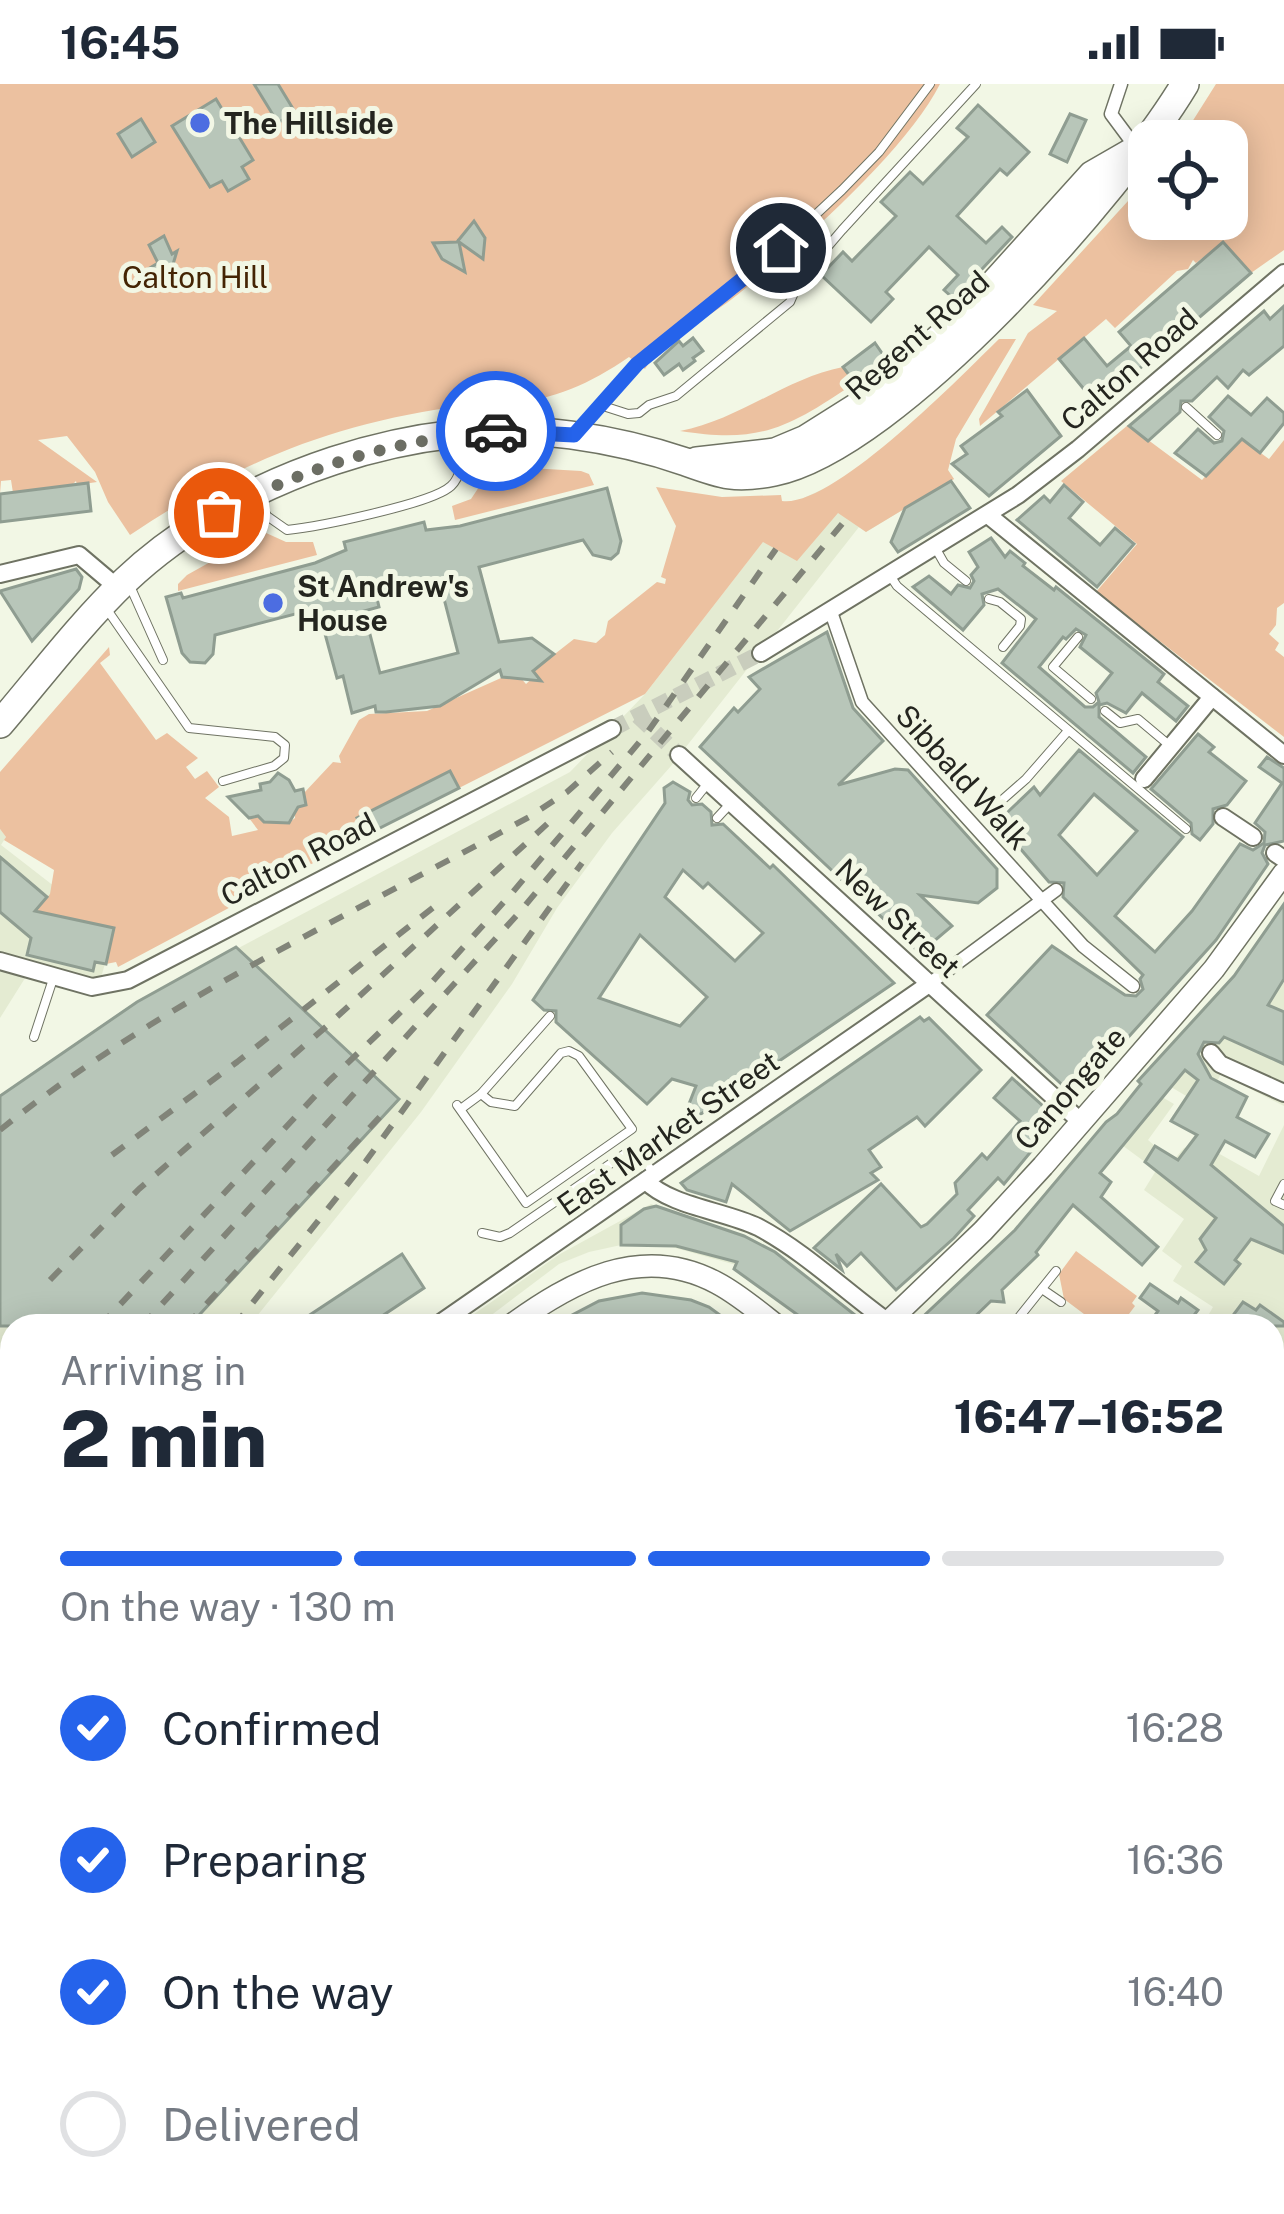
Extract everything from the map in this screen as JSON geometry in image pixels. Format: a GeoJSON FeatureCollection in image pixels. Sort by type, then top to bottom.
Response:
{"type":"FeatureCollection","features":[{"type":"Feature","properties":{"kind":"main road","name":"Regent Road"},"geometry":{"type":"LineString","coordinates":[[1158,120],[1185,84]]}},
{"type":"Feature","properties":{"kind":"main road","name":"Regent Road"},"geometry":{"type":"LineString","coordinates":[[0,724],[116,591],[174,543],[255,494],[354,454],[421,439],[523,430],[574,435],[687,463],[775,452],[806,439],[860,405],[961,320],[1092,175],[1128,154]]}},
{"type":"Feature","properties":{"kind":"street"},"geometry":{"type":"LineString","coordinates":[[1121,84],[1111,114],[1128,137]]}},
{"type":"Feature","properties":{"kind":"street","name":"Calton Road"},"geometry":{"type":"LineString","coordinates":[[760,653],[786,647],[831,612],[988,515],[1162,386],[1284,273]]}},
{"type":"Feature","properties":{"kind":"street"},"geometry":{"type":"LineString","coordinates":[[988,515],[1107,621],[1284,755]]}},
{"type":"Feature","properties":{"kind":"street"},"geometry":{"type":"LineString","coordinates":[[0,574],[79,555],[116,591]]}},
{"type":"Feature","properties":{"kind":"street","name":"Sibbald Walk"},"geometry":{"type":"LineString","coordinates":[[831,612],[862,702],[1083,946],[1133,986]]}},
{"type":"Feature","properties":{"kind":"street"},"geometry":{"type":"LineString","coordinates":[[1144,779],[1211,697]]}},
{"type":"Feature","properties":{"kind":"street","name":"Calton Road"},"geometry":{"type":"LineString","coordinates":[[0,962],[92,987],[128,980],[612,729]]}},
{"type":"Feature","properties":{"kind":"street","name":"New Street"},"geometry":{"type":"LineString","coordinates":[[679,755],[1080,1121]]}},
{"type":"Feature","properties":{"kind":"street"},"geometry":{"type":"LineString","coordinates":[[1223,817],[1253,837]]}},
{"type":"Feature","properties":{"kind":"street","name":"Canongate"},"geometry":{"type":"LineString","coordinates":[[896,1314],[996,1218],[1231,948],[1281,862]]}},
{"type":"Feature","properties":{"kind":"street"},"geometry":{"type":"LineString","coordinates":[[928,983],[1056,890]]}},
{"type":"Feature","properties":{"kind":"street","name":"East Market Street"},"geometry":{"type":"LineString","coordinates":[[453,1314],[928,983]]}},
{"type":"Feature","properties":{"kind":"street"},"geometry":{"type":"LineString","coordinates":[[1210,1053],[1220,1064],[1284,1093]]}},
{"type":"Feature","properties":{"kind":"street"},"geometry":{"type":"LineString","coordinates":[[651,1178],[664,1195],[760,1228],[873,1314]]}},
{"type":"Feature","properties":{"kind":"street"},"geometry":{"type":"LineString","coordinates":[[528,1314],[572,1284],[602,1272],[640,1268],[708,1278],[760,1314]]}},
{"type":"Feature","properties":{"kind":"lane"},"geometry":{"type":"LineString","coordinates":[[574,435],[637,364],[781,248],[842,190],[879,152],[930,84]]}},
{"type":"Feature","properties":{"kind":"lane"},"geometry":{"type":"LineString","coordinates":[[600,405],[639,413],[676,396],[790,302],[800,279],[976,84]]}},
{"type":"Feature","properties":{"kind":"lane"},"geometry":{"type":"LineString","coordinates":[[1186,407],[1216,435]]}},
{"type":"Feature","properties":{"kind":"lane"},"geometry":{"type":"LineString","coordinates":[[255,494],[267,516],[287,530],[422,499],[446,491],[459,475],[461,434]]}},
{"type":"Feature","properties":{"kind":"lane"},"geometry":{"type":"LineString","coordinates":[[935,548],[944,563],[966,580]]}},
{"type":"Feature","properties":{"kind":"lane"},"geometry":{"type":"LineString","coordinates":[[890,575],[1067,732],[1186,829]]}},
{"type":"Feature","properties":{"kind":"lane"},"geometry":{"type":"LineString","coordinates":[[116,591],[163,660]]}},
{"type":"Feature","properties":{"kind":"lane"},"geometry":{"type":"LineString","coordinates":[[116,591],[189,728],[275,737],[285,746],[284,758],[274,766],[223,781]]}},
{"type":"Feature","properties":{"kind":"lane"},"geometry":{"type":"LineString","coordinates":[[989,599],[1021,620],[1003,647]]}},
{"type":"Feature","properties":{"kind":"lane"},"geometry":{"type":"LineString","coordinates":[[1078,637],[1054,667],[1091,699]]}},
{"type":"Feature","properties":{"kind":"lane"},"geometry":{"type":"LineString","coordinates":[[1106,711],[1120,723],[1138,719],[1171,746]]}},
{"type":"Feature","properties":{"kind":"lane"},"geometry":{"type":"LineString","coordinates":[[993,808],[1067,732]]}},
{"type":"Feature","properties":{"kind":"lane"},"geometry":{"type":"LineString","coordinates":[[696,798],[709,782]]}},
{"type":"Feature","properties":{"kind":"lane"},"geometry":{"type":"LineString","coordinates":[[717,818],[731,803]]}},
{"type":"Feature","properties":{"kind":"lane"},"geometry":{"type":"LineString","coordinates":[[34,1037],[52,979]]}},
{"type":"Feature","properties":{"kind":"lane"},"geometry":{"type":"LineString","coordinates":[[482,1094],[491,1102],[515,1106],[561,1053],[569,1051],[579,1056],[632,1129],[526,1203],[460,1106],[482,1094],[550,1016]]}},
{"type":"Feature","properties":{"kind":"lane"},"geometry":{"type":"LineString","coordinates":[[482,1232],[500,1238],[510,1233],[626,1153],[641,1156],[651,1178]]}},
{"type":"Feature","properties":{"kind":"lane"},"geometry":{"type":"LineString","coordinates":[[1284,1184],[1275,1201],[1284,1205]]}},
{"type":"Feature","properties":{"kind":"lane"},"geometry":{"type":"LineString","coordinates":[[1022,1314],[1056,1271]]}},
{"type":"Feature","properties":{"kind":"lane"},"geometry":{"type":"LineString","coordinates":[[1042,1289],[1061,1302]]}},
{"type":"Feature","properties":{"kind":"shaded area"},"geometry":{"type":"Polygon","coordinates":[[[954,428],[948,470],[954,479],[866,532],[859,527],[671,766],[612,833],[421,1112],[259,1314],[0,1314],[0,1096],[137,1002],[570,772],[645,694],[793,503],[954,428]]]}},
{"type":"Feature","properties":{"kind":"shaded area"},"geometry":{"type":"Polygon","coordinates":[[[0,829],[6,837],[1,845],[59,890],[118,918],[100,981],[32,967],[0,1018],[0,829]]]}},
{"type":"Feature","properties":{"kind":"shaded area"},"geometry":{"type":"Polygon","coordinates":[[[1284,904],[1284,1106],[1221,1074],[1209,1096],[1193,1100],[1171,1087],[1162,1097],[1174,1104],[1148,1140],[1155,1146],[1145,1162],[1100,1129],[1234,977],[1284,904]]]}},
{"type":"Feature","properties":{"kind":"shaded area"},"geometry":{"type":"Polygon","coordinates":[[[1284,1125],[1284,1314],[1209,1314],[1213,1307],[1173,1281],[1182,1266],[1162,1251],[1184,1219],[1144,1190],[1157,1169],[1166,1169],[1184,1148],[1200,1143],[1259,1176],[1284,1125]]]}},
{"type":"Feature","properties":{"kind":"shaded area"},"geometry":{"type":"Polygon","coordinates":[[[651,1204],[750,1239],[736,1265],[665,1245],[621,1245],[589,1252],[559,1264],[493,1314],[474,1314],[560,1254],[651,1204]]]}},
{"type":"Feature","properties":{"kind":"green space","name":"Calton Hill"},"geometry":{"type":"Polygon","coordinates":[[[0,84],[940,84],[902,140],[816,228],[732,299],[662,349],[645,369],[629,357],[581,385],[548,397],[493,404],[496,389],[484,389],[487,404],[472,404],[475,395],[463,395],[467,405],[331,434],[211,486],[130,535],[95,472],[67,436],[38,440],[97,482],[77,485],[76,481],[71,486],[13,493],[11,480],[1,481],[0,494],[0,84]]]}},
{"type":"Feature","properties":{"kind":"green space"},"geometry":{"type":"Polygon","coordinates":[[[1216,84],[1284,84],[1284,250],[1251,273],[1223,242],[1196,263],[1193,260],[1188,269],[1177,271],[1115,328],[1106,319],[980,426],[979,419],[1028,333],[1057,311],[1033,305],[1128,201],[1128,240],[1248,240],[1248,120],[1193,120],[1216,84]]]}},
{"type":"Feature","properties":{"kind":"green space"},"geometry":{"type":"Polygon","coordinates":[[[999,339],[1016,339],[956,439],[948,470],[954,479],[866,532],[838,513],[797,561],[763,542],[645,694],[459,788],[447,772],[361,816],[366,835],[118,967],[116,962],[106,964],[114,928],[37,911],[50,894],[54,870],[4,840],[0,772],[109,647],[110,655],[100,663],[156,740],[167,733],[198,758],[186,767],[195,779],[207,771],[219,787],[205,798],[229,817],[232,836],[258,830],[249,818],[261,815],[278,824],[289,823],[295,818],[295,808],[306,805],[304,793],[333,762],[341,763],[339,756],[359,720],[369,714],[427,711],[510,674],[526,684],[536,675],[533,671],[574,639],[596,643],[605,635],[608,621],[657,582],[665,584],[661,577],[676,526],[656,487],[722,497],[804,498],[832,484],[895,437],[999,339]]]}},
{"type":"Feature","properties":{"kind":"green space"},"geometry":{"type":"Polygon","coordinates":[[[843,367],[855,383],[792,421],[733,435],[680,431],[702,426],[802,380],[843,367]]]}},
{"type":"Feature","properties":{"kind":"green space"},"geometry":{"type":"Polygon","coordinates":[[[1128,425],[1202,480],[1240,438],[1269,459],[1284,440],[1284,603],[1277,608],[1276,625],[1269,634],[1279,643],[1275,650],[1284,657],[1284,737],[1096,592],[1137,544],[1061,481],[1128,425]]]}},
{"type":"Feature","properties":{"kind":"green space"},"geometry":{"type":"Polygon","coordinates":[[[493,466],[581,471],[589,474],[594,485],[455,520],[452,506],[471,499],[493,466]]]}},
{"type":"Feature","properties":{"kind":"green space"},"geometry":{"type":"Polygon","coordinates":[[[264,532],[286,542],[313,542],[317,555],[178,591],[187,575],[264,532]]]}},
{"type":"Feature","properties":{"kind":"green space"},"geometry":{"type":"Polygon","coordinates":[[[1076,1251],[1137,1296],[1135,1306],[1129,1314],[1084,1314],[1064,1299],[1059,1274],[1076,1251]]]}},
{"type":"Feature","properties":{"kind":"building"},"geometry":{"type":"Polygon","coordinates":[[[254,84],[278,84],[295,112],[278,123],[254,84]]]}},
{"type":"Feature","properties":{"kind":"building"},"geometry":{"type":"Polygon","coordinates":[[[216,99],[253,160],[242,167],[249,179],[228,191],[222,181],[210,187],[172,126],[216,99]]]}},
{"type":"Feature","properties":{"kind":"building"},"geometry":{"type":"Polygon","coordinates":[[[978,105],[1029,152],[1007,175],[1000,169],[957,216],[986,243],[1002,227],[1012,237],[954,299],[944,290],[958,275],[929,247],[886,292],[893,299],[871,322],[821,275],[843,252],[852,261],[896,216],[881,202],[910,172],[923,184],[968,137],[957,128],[978,105]]]}},
{"type":"Feature","properties":{"kind":"building"},"geometry":{"type":"Polygon","coordinates":[[[1070,114],[1086,120],[1067,162],[1050,154],[1070,114]]]}},
{"type":"Feature","properties":{"kind":"building"},"geometry":{"type":"Polygon","coordinates":[[[141,119],[155,142],[132,157],[118,134],[141,119]]]}},
{"type":"Feature","properties":{"kind":"building"},"geometry":{"type":"Polygon","coordinates":[[[474,221],[485,238],[483,259],[459,242],[465,272],[442,259],[433,243],[457,242],[474,221]]]}},
{"type":"Feature","properties":{"kind":"building"},"geometry":{"type":"Polygon","coordinates":[[[164,236],[172,254],[177,251],[168,281],[158,289],[145,271],[158,263],[149,245],[164,236]]]}},
{"type":"Feature","properties":{"kind":"building"},"geometry":{"type":"Polygon","coordinates":[[[1223,242],[1251,273],[1097,405],[1059,359],[1084,338],[1107,366],[1131,346],[1119,332],[1223,242]]]}},
{"type":"Feature","properties":{"kind":"building"},"geometry":{"type":"Polygon","coordinates":[[[1284,306],[1284,346],[1249,375],[1243,370],[1228,388],[1217,377],[1192,401],[1181,401],[1180,412],[1148,441],[1129,426],[1264,311],[1270,319],[1284,306]]]}},
{"type":"Feature","properties":{"kind":"building"},"geometry":{"type":"Polygon","coordinates":[[[693,338],[703,351],[683,370],[679,364],[664,375],[655,363],[679,341],[683,346],[693,338]]]}},
{"type":"Feature","properties":{"kind":"building"},"geometry":{"type":"Polygon","coordinates":[[[875,343],[886,359],[855,383],[843,367],[875,343]]]}},
{"type":"Feature","properties":{"kind":"building"},"geometry":{"type":"Polygon","coordinates":[[[1027,390],[1061,436],[989,496],[952,464],[967,454],[961,446],[1002,416],[998,412],[1027,390]]]}},
{"type":"Feature","properties":{"kind":"building"},"geometry":{"type":"Polygon","coordinates":[[[1228,396],[1251,415],[1267,398],[1284,413],[1284,423],[1260,453],[1242,439],[1206,476],[1175,453],[1198,429],[1214,443],[1222,441],[1224,431],[1209,417],[1228,396]]]}},
{"type":"Feature","properties":{"kind":"building"},"geometry":{"type":"Polygon","coordinates":[[[951,481],[970,508],[898,552],[891,542],[905,508],[951,481]]]}},
{"type":"Feature","properties":{"kind":"building"},"geometry":{"type":"Polygon","coordinates":[[[88,483],[91,511],[0,522],[0,494],[88,483]]]}},
{"type":"Feature","properties":{"kind":"building"},"geometry":{"type":"Polygon","coordinates":[[[1064,485],[1083,502],[1069,518],[1100,545],[1115,528],[1134,544],[1097,587],[1017,520],[1044,496],[1050,502],[1064,485]]]}},
{"type":"Feature","properties":{"kind":"building","name":"St Andrew's House"},"geometry":{"type":"Polygon","coordinates":[[[607,488],[621,541],[611,559],[593,555],[583,540],[479,567],[499,642],[532,638],[554,654],[533,671],[541,681],[502,677],[500,670],[440,706],[376,712],[375,706],[352,713],[318,608],[215,635],[213,654],[205,663],[190,662],[182,653],[166,597],[181,593],[183,598],[315,563],[346,550],[344,542],[424,522],[426,530],[460,526],[607,488]],[[423,582],[376,594],[379,607],[364,611],[380,673],[458,653],[442,591],[427,594],[423,582]]]}},
{"type":"Feature","properties":{"kind":"building"},"geometry":{"type":"Polygon","coordinates":[[[991,538],[1005,557],[1010,551],[1023,566],[1164,674],[1158,682],[1188,706],[1176,721],[1142,693],[1126,713],[1107,703],[1099,705],[1099,717],[1146,757],[1133,773],[1002,663],[1036,619],[998,589],[982,594],[984,605],[963,630],[913,587],[929,576],[951,594],[958,585],[970,588],[971,575],[978,567],[969,552],[991,538]],[[1076,629],[1063,637],[1039,667],[1085,707],[1093,707],[1099,702],[1096,693],[1112,673],[1080,647],[1086,635],[1076,629]]]}},
{"type":"Feature","properties":{"kind":"building"},"geometry":{"type":"Polygon","coordinates":[[[76,569],[82,577],[79,589],[32,641],[0,591],[76,569]]]}},
{"type":"Feature","properties":{"kind":"building"},"geometry":{"type":"Polygon","coordinates":[[[827,632],[853,708],[883,741],[838,785],[895,769],[908,770],[997,869],[997,888],[978,903],[920,895],[952,926],[920,953],[700,747],[734,708],[738,712],[760,689],[749,677],[827,632]]]}},
{"type":"Feature","properties":{"kind":"building"},"geometry":{"type":"Polygon","coordinates":[[[1198,734],[1214,747],[1209,752],[1246,781],[1227,805],[1213,809],[1213,824],[1200,840],[1192,834],[1191,823],[1151,789],[1198,734]]]}},
{"type":"Feature","properties":{"kind":"building"},"geometry":{"type":"Polygon","coordinates":[[[1079,750],[1183,837],[1115,916],[1155,952],[1192,911],[1240,844],[1253,850],[1264,843],[1265,832],[1255,823],[1282,783],[1259,767],[1267,757],[1284,768],[1284,841],[1265,845],[1262,853],[1268,864],[1216,940],[1105,1063],[1095,1053],[1078,1071],[1081,1083],[1071,1093],[987,1015],[1052,946],[1125,995],[1136,996],[1143,989],[1143,975],[1063,897],[1064,883],[1049,882],[1006,832],[994,825],[1034,787],[1040,795],[1079,750]],[[1094,794],[1059,835],[1097,875],[1137,831],[1094,794]]]}},
{"type":"Feature","properties":{"kind":"building"},"geometry":{"type":"Polygon","coordinates":[[[450,771],[459,788],[366,835],[357,818],[450,771]]]}},
{"type":"Feature","properties":{"kind":"building"},"geometry":{"type":"Polygon","coordinates":[[[278,773],[295,791],[303,789],[306,805],[298,807],[289,823],[249,818],[228,797],[261,790],[260,784],[278,773]]]}},
{"type":"Feature","properties":{"kind":"building"},"geometry":{"type":"Polygon","coordinates":[[[673,782],[690,792],[692,805],[702,804],[711,812],[712,825],[723,824],[770,868],[773,865],[894,983],[701,1114],[694,1113],[689,1104],[696,1086],[672,1079],[647,1104],[556,1022],[556,1011],[544,1010],[533,1000],[665,803],[664,788],[673,782]],[[683,870],[665,897],[735,961],[763,933],[708,883],[703,888],[683,870]],[[640,935],[599,998],[680,1026],[707,997],[640,935]]]}},
{"type":"Feature","properties":{"kind":"building"},"geometry":{"type":"Polygon","coordinates":[[[0,857],[47,897],[35,911],[114,928],[106,964],[95,962],[93,971],[27,955],[31,938],[0,912],[0,857]]]}},
{"type":"Feature","properties":{"kind":"building"},"geometry":{"type":"Polygon","coordinates":[[[1284,904],[1284,979],[1268,1005],[1284,1012],[1284,1064],[1224,1037],[1219,1043],[1204,1042],[1198,1054],[1211,1078],[1247,1097],[1237,1117],[1269,1134],[1255,1157],[1225,1141],[1211,1165],[1284,1226],[1284,1253],[1251,1239],[1224,1284],[1196,1262],[1206,1250],[1200,1239],[1216,1218],[1145,1162],[1155,1146],[1178,1160],[1197,1135],[1171,1121],[1198,1080],[1185,1070],[1100,1173],[1111,1182],[1101,1197],[1158,1247],[1142,1265],[1073,1205],[1038,1255],[1002,1290],[1004,1302],[991,1301],[977,1314],[926,1314],[1015,1230],[1117,1114],[1141,1084],[1138,1081],[1234,976],[1284,904]]]}},
{"type":"Feature","properties":{"kind":"building"},"geometry":{"type":"Polygon","coordinates":[[[236,947],[399,1099],[200,1314],[0,1314],[0,1096],[137,1002],[236,947]]]}},
{"type":"Feature","properties":{"kind":"building"},"geometry":{"type":"Polygon","coordinates":[[[920,1017],[929,1018],[981,1070],[925,1126],[917,1117],[869,1150],[881,1167],[871,1173],[878,1180],[790,1231],[732,1184],[726,1202],[687,1190],[681,1183],[920,1017]]]}},
{"type":"Feature","properties":{"kind":"building"},"geometry":{"type":"Polygon","coordinates":[[[1012,1078],[1053,1115],[1032,1138],[1038,1143],[1004,1184],[998,1178],[968,1210],[974,1216],[954,1238],[896,1290],[861,1253],[847,1266],[836,1254],[842,1270],[814,1248],[881,1184],[921,1227],[927,1224],[957,1194],[955,1183],[982,1154],[987,1159],[1020,1121],[994,1098],[1012,1078]]]}},
{"type":"Feature","properties":{"kind":"building"},"geometry":{"type":"Polygon","coordinates":[[[656,1206],[744,1236],[775,1252],[854,1314],[796,1314],[734,1269],[737,1262],[676,1246],[621,1245],[621,1225],[656,1206]]]}},
{"type":"Feature","properties":{"kind":"building"},"geometry":{"type":"Polygon","coordinates":[[[402,1254],[424,1288],[385,1314],[311,1314],[402,1254]]]}},
{"type":"Feature","properties":{"kind":"building"},"geometry":{"type":"Polygon","coordinates":[[[1150,1284],[1198,1310],[1195,1314],[1156,1314],[1158,1311],[1140,1298],[1150,1284]]]}},
{"type":"Feature","properties":{"kind":"building"},"geometry":{"type":"Polygon","coordinates":[[[642,1293],[691,1300],[719,1314],[574,1314],[599,1301],[642,1293]]]}},
{"type":"Feature","properties":{"kind":"building"},"geometry":{"type":"Polygon","coordinates":[[[1243,1302],[1273,1314],[1234,1314],[1243,1302]]]}},
{"type":"Feature","properties":{"kind":"tunnel"},"geometry":{"type":"LineString","coordinates":[[612,729],[761,653]]}},
{"type":"Feature","properties":{"kind":"tunnel"},"geometry":{"type":"LineString","coordinates":[[638,716],[679,755]]}},
{"type":"Feature","properties":{"kind":"railway"},"geometry":{"type":"LineString","coordinates":[[153,1314],[518,914],[847,518]]}},
{"type":"Feature","properties":{"kind":"railway"},"geometry":{"type":"LineString","coordinates":[[111,1314],[512,893],[647,733],[776,549]]}},
{"type":"Feature","properties":{"kind":"railway"},"geometry":{"type":"LineString","coordinates":[[0,1130],[191,1000],[529,817],[567,792],[612,752]]}},
{"type":"Feature","properties":{"kind":"railway"},"geometry":{"type":"LineString","coordinates":[[50,1280],[139,1189],[328,1025],[558,814]]}},
{"type":"Feature","properties":{"kind":"railway"},"geometry":{"type":"LineString","coordinates":[[244,1314],[366,1161],[582,863]]}},
{"type":"Feature","properties":{"kind":"railway"},"geometry":{"type":"LineString","coordinates":[[112,1155],[435,906]]}},
{"type":"Feature","properties":{"kind":"railway"},"geometry":{"type":"LineString","coordinates":[[197,1314],[387,1109]]}},
{"type":"Feature","properties":{"kind":"way so far"},"geometry":{"type":"LineString","coordinates":[[219,513],[354,454],[421,439],[496,431]]}},
{"type":"Feature","properties":{"kind":"place","name":"The Hillside"},"geometry":{"type":"Point","coordinates":[200,123]}},
{"type":"Feature","properties":{"kind":"place","name":"St Andrew's House"},"geometry":{"type":"Point","coordinates":[273,603]}},
{"type":"Feature","properties":{"kind":"route"},"geometry":{"type":"LineString","coordinates":[[496,431],[574,435],[637,364],[781,248]]}}]}
